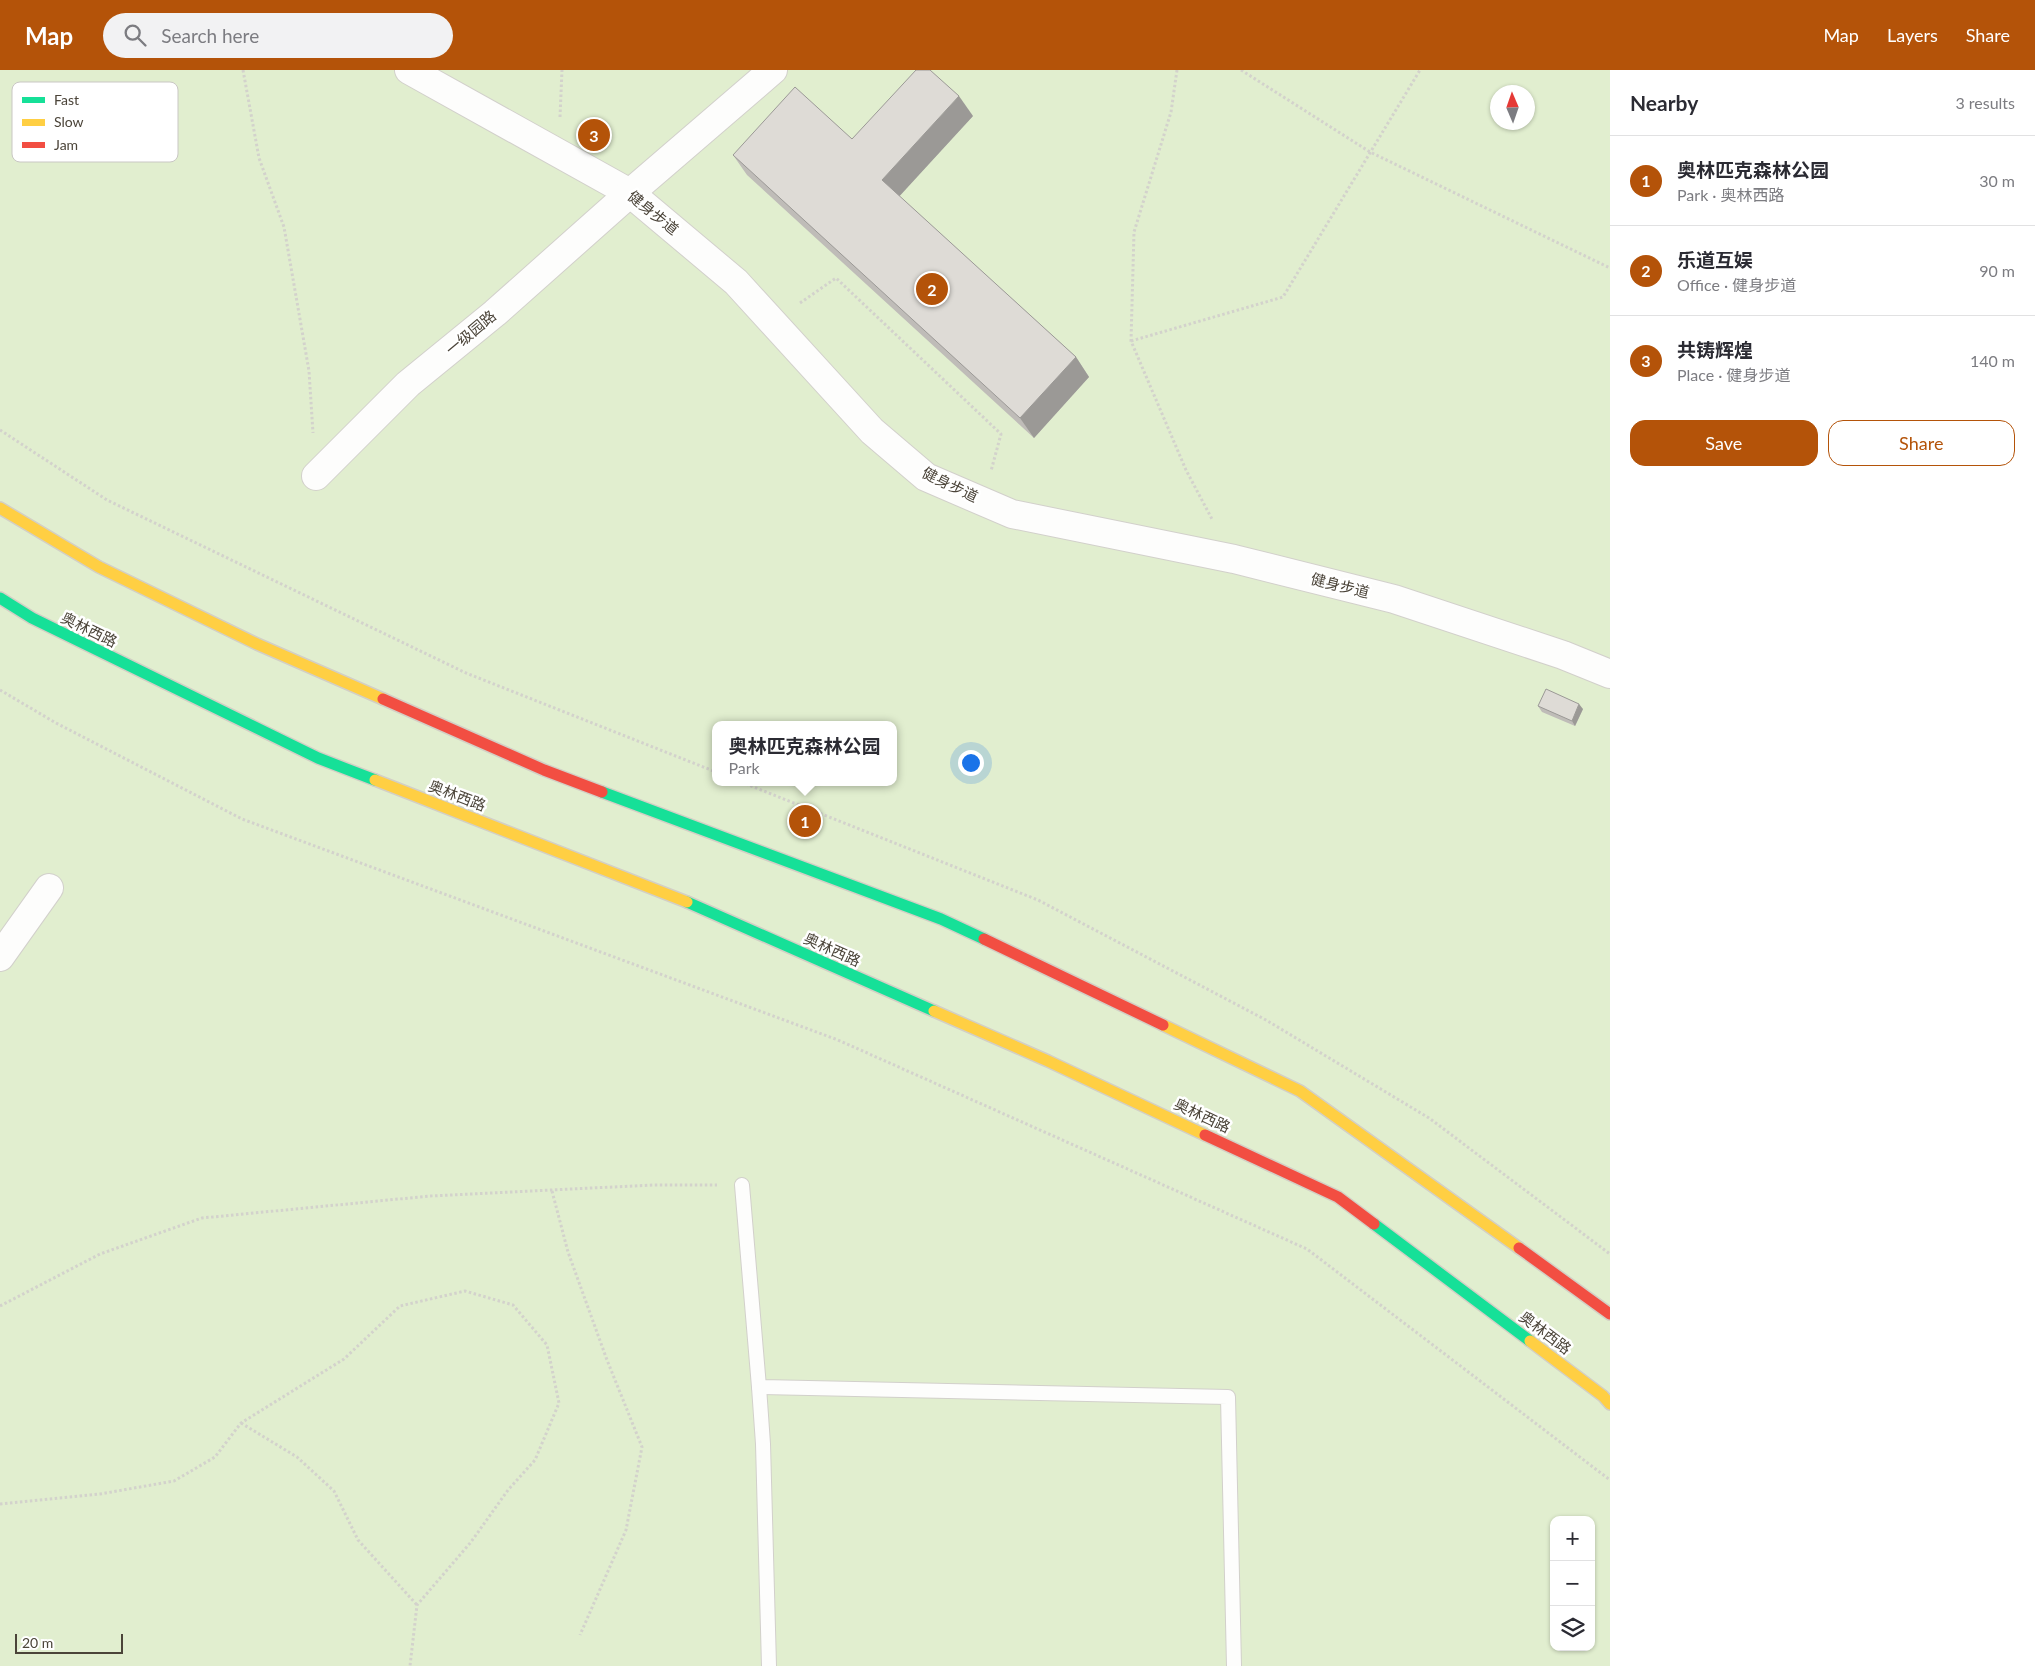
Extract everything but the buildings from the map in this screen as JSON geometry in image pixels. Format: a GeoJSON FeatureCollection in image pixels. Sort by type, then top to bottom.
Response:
{"type":"FeatureCollection","features":[{"type":"Feature","properties":{"kind":"main road"},"geometry":{"type":"LineString","coordinates":[[0,508],[99,567],[266,648],[544,770],[941,919],[1300,1091],[1610,1314]]}},
{"type":"Feature","properties":{"kind":"main road","name":"奥林西路"},"geometry":{"type":"LineString","coordinates":[[0,598],[32,618],[318,758],[670,895],[1048,1061],[1338,1197],[1603,1396],[1610,1404]]}},
{"type":"Feature","properties":{"kind":"street","name":"健身步道"},"geometry":{"type":"LineString","coordinates":[[409,70],[630,193],[736,282],[872,431],[926,477],[1012,514],[1234,559],[1394,599],[1563,655],[1610,674]]}},
{"type":"Feature","properties":{"kind":"street","name":"一级园路"},"geometry":{"type":"LineString","coordinates":[[316,476],[408,384],[495,313],[630,193],[773,70]]}},
{"type":"Feature","properties":{"kind":"street"},"geometry":{"type":"LineString","coordinates":[[0,957],[49,888]]}},
{"type":"Feature","properties":{"kind":"lane"},"geometry":{"type":"LineString","coordinates":[[742,1185],[763,1444],[769,1666]]}},
{"type":"Feature","properties":{"kind":"lane"},"geometry":{"type":"LineString","coordinates":[[758,1387],[1228,1397],[1234,1666]]}},
{"type":"Feature","properties":{"kind":"path"},"geometry":{"type":"LineString","coordinates":[[243,70],[259,158],[286,236],[309,371],[316,476]]}},
{"type":"Feature","properties":{"kind":"path"},"geometry":{"type":"LineString","coordinates":[[558,152],[562,70]]}},
{"type":"Feature","properties":{"kind":"path"},"geometry":{"type":"LineString","coordinates":[[1177,70],[1171,112],[1134,232],[1131,341],[1186,470],[1234,559]]}},
{"type":"Feature","properties":{"kind":"path"},"geometry":{"type":"LineString","coordinates":[[1241,70],[1370,152],[1610,268]]}},
{"type":"Feature","properties":{"kind":"path"},"geometry":{"type":"LineString","coordinates":[[1131,341],[1283,297],[1420,70]]}},
{"type":"Feature","properties":{"kind":"path"},"geometry":{"type":"LineString","coordinates":[[773,322],[836,278],[1001,434],[982,501]]}},
{"type":"Feature","properties":{"kind":"path"},"geometry":{"type":"LineString","coordinates":[[0,430],[107,500],[466,673],[712,770]]}},
{"type":"Feature","properties":{"kind":"path"},"geometry":{"type":"LineString","coordinates":[[0,690],[56,723],[242,819],[838,1040],[1307,1249],[1610,1480]]}},
{"type":"Feature","properties":{"kind":"path"},"geometry":{"type":"LineString","coordinates":[[751,786],[1038,900],[1266,1020],[1429,1118],[1610,1254]]}},
{"type":"Feature","properties":{"kind":"path"},"geometry":{"type":"LineString","coordinates":[[0,1306],[100,1254],[202,1218],[430,1196],[653,1185],[742,1185]]}},
{"type":"Feature","properties":{"kind":"path"},"geometry":{"type":"LineString","coordinates":[[552,1191],[568,1252],[607,1360],[642,1447],[626,1530],[580,1635]]}},
{"type":"Feature","properties":{"kind":"path"},"geometry":{"type":"LineString","coordinates":[[0,1504],[100,1494],[174,1482],[216,1457],[241,1423],[344,1360],[400,1306],[465,1291],[513,1305],[547,1345],[559,1403],[535,1460],[508,1490],[471,1542],[417,1605],[410,1666]]}},
{"type":"Feature","properties":{"kind":"path"},"geometry":{"type":"LineString","coordinates":[[241,1423],[297,1457],[334,1491],[358,1540],[417,1605]]}},
{"type":"Feature","properties":{"kind":"green space"},"geometry":{"type":"Polygon","coordinates":[[[0,70],[1610,70],[1610,1666],[0,1666],[0,70]]]}},
{"type":"Feature","properties":{"kind":"traffic: fast"},"geometry":{"type":"LineString","coordinates":[[0,598],[32,618],[318,758],[375,780]]}},
{"type":"Feature","properties":{"kind":"traffic: fast"},"geometry":{"type":"LineString","coordinates":[[602,792],[941,919],[984,939]]}},
{"type":"Feature","properties":{"kind":"traffic: fast"},"geometry":{"type":"LineString","coordinates":[[687,902],[934,1011]]}},
{"type":"Feature","properties":{"kind":"traffic: fast"},"geometry":{"type":"LineString","coordinates":[[1374,1224],[1530,1341]]}},
{"type":"Feature","properties":{"kind":"traffic: slow"},"geometry":{"type":"LineString","coordinates":[[0,508],[99,567],[257,644],[383,699]]}},
{"type":"Feature","properties":{"kind":"traffic: slow"},"geometry":{"type":"LineString","coordinates":[[375,780],[687,902]]}},
{"type":"Feature","properties":{"kind":"traffic: slow"},"geometry":{"type":"LineString","coordinates":[[934,1011],[1048,1061],[1205,1135]]}},
{"type":"Feature","properties":{"kind":"traffic: slow"},"geometry":{"type":"LineString","coordinates":[[1163,1025],[1300,1091],[1519,1248]]}},
{"type":"Feature","properties":{"kind":"traffic: slow"},"geometry":{"type":"LineString","coordinates":[[1530,1341],[1603,1396],[1610,1404]]}},
{"type":"Feature","properties":{"kind":"traffic: jam"},"geometry":{"type":"LineString","coordinates":[[383,699],[544,770],[602,792]]}},
{"type":"Feature","properties":{"kind":"traffic: jam"},"geometry":{"type":"LineString","coordinates":[[984,939],[1163,1025]]}},
{"type":"Feature","properties":{"kind":"traffic: jam"},"geometry":{"type":"LineString","coordinates":[[1205,1135],[1338,1197],[1374,1224]]}},
{"type":"Feature","properties":{"kind":"traffic: jam"},"geometry":{"type":"LineString","coordinates":[[1519,1248],[1610,1314]]}},
{"type":"Feature","properties":{"kind":"place","name":"共铸辉煌"},"geometry":{"type":"Point","coordinates":[594,135]}},
{"type":"Feature","properties":{"kind":"place","name":"乐道互娱"},"geometry":{"type":"Point","coordinates":[932,289]}},
{"type":"Feature","properties":{"kind":"place","name":"奥林匹克森林公园"},"geometry":{"type":"Point","coordinates":[805,821]}}]}
